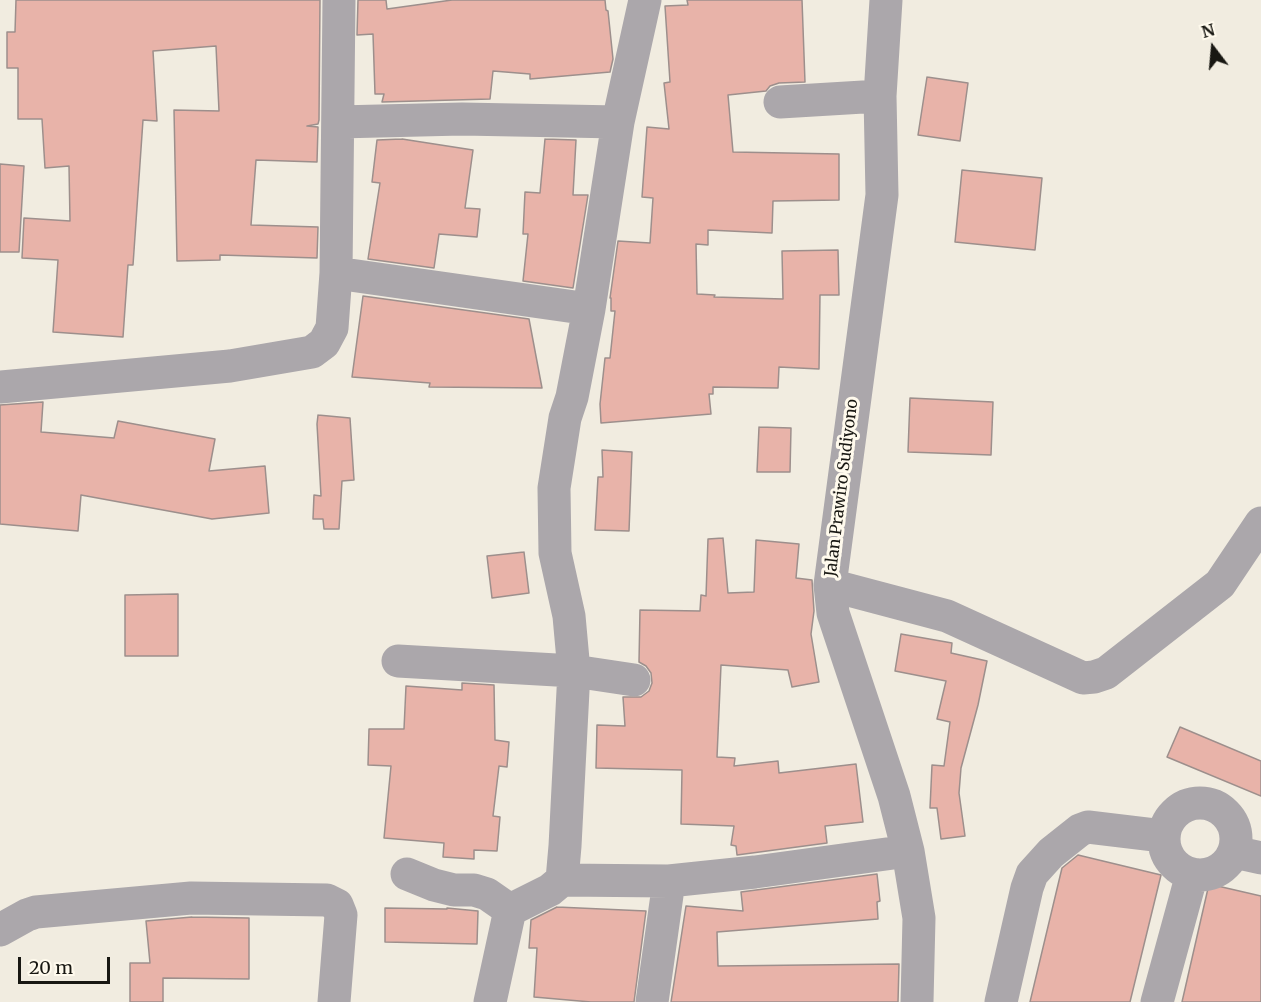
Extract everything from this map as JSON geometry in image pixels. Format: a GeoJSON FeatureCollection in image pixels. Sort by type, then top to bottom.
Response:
{"type":"FeatureCollection","features":[{"type":"Feature","properties":{"kind":"street"},"geometry":{"type":"LineString","coordinates":[[0,387],[230,366],[312,352],[324,343],[332,328],[336,273],[339,0]]}},
{"type":"Feature","properties":{"kind":"street"},"geometry":{"type":"LineString","coordinates":[[562,880],[566,846],[574,671],[569,616],[555,553],[554,488],[565,418],[572,397],[589,309],[618,122],[645,0]]}},
{"type":"Feature","properties":{"kind":"street","name":"Jalan Prawiro Sudiyono"},"geometry":{"type":"LineString","coordinates":[[886,0],[880,96],[882,195],[830,585],[834,613],[894,796],[909,851],[919,918],[917,1002]]}},
{"type":"Feature","properties":{"kind":"street"},"geometry":{"type":"LineString","coordinates":[[780,102],[880,96]]}},
{"type":"Feature","properties":{"kind":"street"},"geometry":{"type":"LineString","coordinates":[[338,122],[462,119],[618,122]]}},
{"type":"Feature","properties":{"kind":"street"},"geometry":{"type":"LineString","coordinates":[[336,273],[589,309]]}},
{"type":"Feature","properties":{"kind":"street"},"geometry":{"type":"LineString","coordinates":[[830,585],[947,616],[1083,678],[1094,678],[1106,673],[1220,584],[1261,523]]}},
{"type":"Feature","properties":{"kind":"street"},"geometry":{"type":"LineString","coordinates":[[398,662],[574,671],[634,680]]}},
{"type":"Feature","properties":{"kind":"street"},"geometry":{"type":"LineString","coordinates":[[1198,803],[1208,804],[1226,814],[1232,822],[1236,842],[1247,855],[1228,861],[1212,873],[1192,874],[1174,865],[1168,856],[1163,836],[1166,826],[1178,810],[1198,803]]}},
{"type":"Feature","properties":{"kind":"street"},"geometry":{"type":"LineString","coordinates":[[1001,1002],[1027,888],[1032,874],[1051,853],[1080,830],[1088,827],[1163,836]]}},
{"type":"Feature","properties":{"kind":"street"},"geometry":{"type":"LineString","coordinates":[[510,910],[550,890],[562,880],[669,881],[766,871],[909,851]]}},
{"type":"Feature","properties":{"kind":"street"},"geometry":{"type":"LineString","coordinates":[[407,874],[454,890],[474,890],[487,894],[510,910]]}},
{"type":"Feature","properties":{"kind":"street"},"geometry":{"type":"LineString","coordinates":[[1157,1002],[1192,874]]}},
{"type":"Feature","properties":{"kind":"street"},"geometry":{"type":"LineString","coordinates":[[652,1002],[669,881]]}},
{"type":"Feature","properties":{"kind":"street"},"geometry":{"type":"LineString","coordinates":[[0,930],[36,912],[191,898],[327,900],[338,905],[342,915],[334,1002]]}},
{"type":"Feature","properties":{"kind":"street"},"geometry":{"type":"LineString","coordinates":[[490,1002],[510,910]]}},
{"type":"Feature","properties":{"kind":"building"},"geometry":{"type":"Polygon","coordinates":[[[16,0],[320,0],[319,120],[318,124],[307,126],[318,127],[317,162],[256,160],[251,225],[318,227],[317,258],[220,255],[220,260],[177,261],[174,110],[219,111],[216,46],[153,51],[157,121],[143,120],[133,265],[128,265],[123,337],[53,332],[58,260],[22,258],[24,218],[70,221],[69,166],[45,168],[42,119],[18,119],[18,68],[7,68],[7,32],[15,32],[16,0]]]}},
{"type":"Feature","properties":{"kind":"building"},"geometry":{"type":"Polygon","coordinates":[[[358,0],[386,0],[387,9],[452,0],[605,0],[613,59],[610,72],[530,79],[530,74],[493,71],[490,99],[382,102],[384,94],[375,94],[373,34],[357,35],[358,0]]]}},
{"type":"Feature","properties":{"kind":"building"},"geometry":{"type":"Polygon","coordinates":[[[687,0],[802,0],[805,82],[779,83],[770,86],[766,91],[728,95],[733,152],[839,154],[839,200],[773,201],[772,233],[708,230],[708,245],[696,244],[697,294],[715,295],[714,297],[783,299],[782,251],[838,250],[839,295],[820,295],[819,369],[779,367],[778,388],[713,387],[713,394],[709,394],[711,414],[601,423],[600,404],[605,358],[610,358],[615,311],[611,311],[610,298],[618,241],[650,243],[653,198],[642,197],[647,127],[669,129],[664,83],[670,82],[665,6],[688,5],[687,0]]]}},
{"type":"Feature","properties":{"kind":"building"},"geometry":{"type":"Polygon","coordinates":[[[927,77],[968,83],[960,141],[918,135],[927,77]]]}},
{"type":"Feature","properties":{"kind":"building"},"geometry":{"type":"Polygon","coordinates":[[[402,139],[473,150],[465,208],[480,209],[477,237],[439,234],[434,268],[368,259],[380,183],[372,182],[377,140],[402,139]]]}},
{"type":"Feature","properties":{"kind":"building"},"geometry":{"type":"Polygon","coordinates":[[[545,139],[576,140],[573,195],[588,195],[573,288],[523,281],[528,234],[523,234],[525,192],[540,193],[545,139]]]}},
{"type":"Feature","properties":{"kind":"building"},"geometry":{"type":"Polygon","coordinates":[[[0,164],[24,166],[19,252],[0,252],[0,164]]]}},
{"type":"Feature","properties":{"kind":"building"},"geometry":{"type":"Polygon","coordinates":[[[962,170],[1042,178],[1035,250],[955,242],[962,170]]]}},
{"type":"Feature","properties":{"kind":"building"},"geometry":{"type":"Polygon","coordinates":[[[363,296],[529,319],[542,388],[429,387],[430,383],[352,377],[363,296]]]}},
{"type":"Feature","properties":{"kind":"building"},"geometry":{"type":"Polygon","coordinates":[[[910,398],[993,402],[991,455],[908,452],[910,398]]]}},
{"type":"Feature","properties":{"kind":"building"},"geometry":{"type":"Polygon","coordinates":[[[43,402],[41,432],[114,438],[118,421],[215,439],[209,471],[265,466],[269,513],[212,519],[81,495],[78,531],[0,524],[0,405],[43,402]]]}},
{"type":"Feature","properties":{"kind":"building"},"geometry":{"type":"Polygon","coordinates":[[[318,415],[350,418],[354,480],[342,481],[339,529],[324,529],[323,519],[313,519],[314,495],[321,496],[318,415]]]}},
{"type":"Feature","properties":{"kind":"building"},"geometry":{"type":"Polygon","coordinates":[[[759,427],[791,428],[790,472],[757,472],[759,427]]]}},
{"type":"Feature","properties":{"kind":"building"},"geometry":{"type":"Polygon","coordinates":[[[602,450],[632,452],[629,531],[595,530],[598,477],[603,477],[602,450]]]}},
{"type":"Feature","properties":{"kind":"building"},"geometry":{"type":"Polygon","coordinates":[[[723,538],[728,593],[754,592],[756,540],[799,544],[796,578],[812,580],[814,611],[811,634],[819,682],[792,687],[788,670],[721,665],[717,757],[735,758],[734,766],[778,761],[779,773],[856,764],[863,822],[825,826],[827,843],[737,855],[736,846],[731,845],[734,826],[681,824],[682,770],[596,768],[597,725],[625,726],[623,697],[641,697],[649,691],[652,683],[651,673],[639,662],[640,610],[700,611],[701,595],[706,596],[708,539],[723,538]]]}},
{"type":"Feature","properties":{"kind":"building"},"geometry":{"type":"Polygon","coordinates":[[[524,552],[529,593],[492,598],[487,556],[524,552]]]}},
{"type":"Feature","properties":{"kind":"building"},"geometry":{"type":"Polygon","coordinates":[[[178,594],[178,656],[125,656],[125,595],[178,594]]]}},
{"type":"Feature","properties":{"kind":"building"},"geometry":{"type":"Polygon","coordinates":[[[901,634],[952,643],[951,653],[987,661],[961,768],[959,793],[965,836],[941,839],[937,808],[930,808],[932,765],[944,766],[950,722],[937,719],[946,681],[895,671],[901,634]]]}},
{"type":"Feature","properties":{"kind":"building"},"geometry":{"type":"Polygon","coordinates":[[[462,683],[494,685],[495,740],[509,742],[507,767],[499,766],[493,816],[500,817],[497,851],[474,850],[474,859],[443,857],[444,843],[384,838],[391,766],[368,765],[369,729],[404,729],[406,686],[462,690],[462,683]]]}},
{"type":"Feature","properties":{"kind":"building"},"geometry":{"type":"Polygon","coordinates":[[[1180,727],[1261,761],[1261,796],[1167,757],[1180,727]]]}},
{"type":"Feature","properties":{"kind":"building"},"geometry":{"type":"Polygon","coordinates":[[[1078,855],[1161,875],[1130,1002],[1030,1002],[1062,868],[1078,855]]]}},
{"type":"Feature","properties":{"kind":"building"},"geometry":{"type":"Polygon","coordinates":[[[877,874],[880,901],[877,902],[878,919],[717,932],[718,966],[899,964],[898,1002],[671,1002],[686,906],[743,911],[741,892],[877,874]]]}},
{"type":"Feature","properties":{"kind":"building"},"geometry":{"type":"Polygon","coordinates":[[[1209,884],[1261,896],[1261,1002],[1182,1002],[1209,884]]]}},
{"type":"Feature","properties":{"kind":"building"},"geometry":{"type":"Polygon","coordinates":[[[557,907],[646,911],[634,1002],[591,1002],[534,997],[537,948],[529,948],[531,920],[557,907]]]}},
{"type":"Feature","properties":{"kind":"building"},"geometry":{"type":"Polygon","coordinates":[[[385,908],[447,908],[478,911],[477,944],[385,942],[385,908]]]}},
{"type":"Feature","properties":{"kind":"building"},"geometry":{"type":"Polygon","coordinates":[[[192,917],[249,918],[249,979],[163,978],[163,1002],[130,1002],[130,963],[150,963],[146,921],[192,917]]]}}]}
